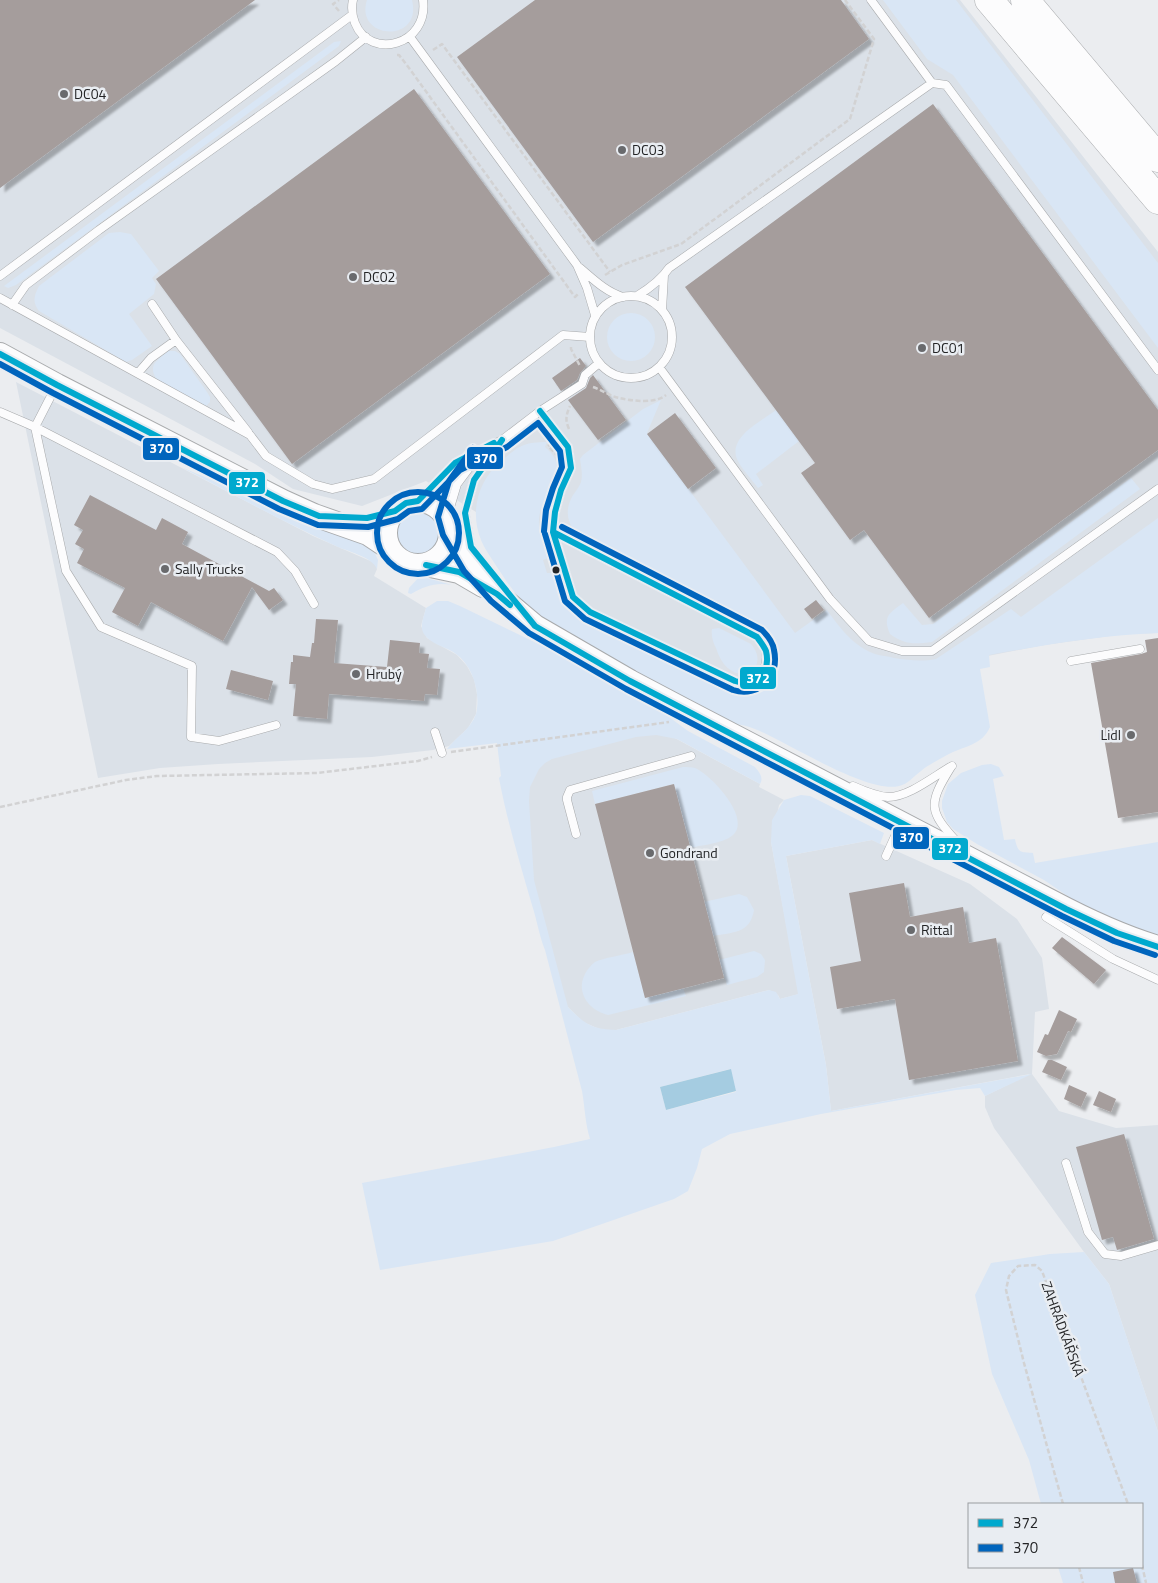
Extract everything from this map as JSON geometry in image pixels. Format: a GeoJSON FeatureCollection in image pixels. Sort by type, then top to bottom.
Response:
{"type":"FeatureCollection","features":[{"type":"Feature","properties":{"kind":"highway"},"geometry":{"type":"LineString","coordinates":[[990,0],[1158,200]]}},
{"type":"Feature","properties":{"kind":"highway"},"geometry":{"type":"LineString","coordinates":[[1025,0],[1158,158]]}},
{"type":"Feature","properties":{"kind":"main road"},"geometry":{"type":"LineString","coordinates":[[0,354],[56,385],[283,501],[368,534],[389,548],[396,557],[404,562],[458,572],[497,594]]}},
{"type":"Feature","properties":{"kind":"main road"},"geometry":{"type":"LineString","coordinates":[[389,548],[386,528],[391,515],[395,511],[406,503],[418,501],[438,507],[470,565],[497,594],[535,626],[630,681],[901,824],[1097,924],[1133,940],[1158,947]]}},
{"type":"Feature","properties":{"kind":"main road"},"geometry":{"type":"LineString","coordinates":[[320,516],[367,518],[395,511]]}},
{"type":"Feature","properties":{"kind":"main road"},"geometry":{"type":"LineString","coordinates":[[426,565],[443,554],[449,543],[449,526]]}},
{"type":"Feature","properties":{"kind":"lane"},"geometry":{"type":"LineString","coordinates":[[0,276],[349,17],[353,0]]}},
{"type":"Feature","properties":{"kind":"lane"},"geometry":{"type":"LineString","coordinates":[[349,17],[366,37],[383,44],[392,44],[410,37],[417,29],[422,19],[423,0]]}},
{"type":"Feature","properties":{"kind":"lane"},"geometry":{"type":"LineString","coordinates":[[871,0],[932,83]]}},
{"type":"Feature","properties":{"kind":"lane"},"geometry":{"type":"LineString","coordinates":[[12,305],[26,285],[99,230],[336,61],[366,37]]}},
{"type":"Feature","properties":{"kind":"lane"},"geometry":{"type":"LineString","coordinates":[[410,37],[577,265],[596,282],[614,294],[637,296],[651,301],[662,310],[668,320],[672,333],[669,351],[659,367],[645,375],[628,378],[612,373],[599,363],[590,346],[590,337],[596,316],[607,303],[623,296]]}},
{"type":"Feature","properties":{"kind":"lane"},"geometry":{"type":"LineString","coordinates":[[637,296],[654,285],[669,268],[932,83],[946,85],[1158,370]]}},
{"type":"Feature","properties":{"kind":"lane"},"geometry":{"type":"LineString","coordinates":[[577,265],[596,316]]}},
{"type":"Feature","properties":{"kind":"lane"},"geometry":{"type":"LineString","coordinates":[[662,310],[664,275]]}},
{"type":"Feature","properties":{"kind":"lane"},"geometry":{"type":"LineString","coordinates":[[0,298],[250,435]]}},
{"type":"Feature","properties":{"kind":"lane"},"geometry":{"type":"LineString","coordinates":[[152,304],[176,340],[266,456],[313,484],[332,489],[374,479],[563,335],[590,337]]}},
{"type":"Feature","properties":{"kind":"lane"},"geometry":{"type":"LineString","coordinates":[[138,373],[150,358],[176,340]]}},
{"type":"Feature","properties":{"kind":"lane"},"geometry":{"type":"LineString","coordinates":[[418,501],[455,463],[502,440],[540,411],[582,384],[585,375],[599,363]]}},
{"type":"Feature","properties":{"kind":"lane"},"geometry":{"type":"LineString","coordinates":[[659,367],[830,599],[869,641],[902,651],[932,651],[1158,489]]}},
{"type":"Feature","properties":{"kind":"lane"},"geometry":{"type":"LineString","coordinates":[[56,385],[35,427],[66,571],[101,627],[192,666],[191,737],[219,741],[276,725]]}},
{"type":"Feature","properties":{"kind":"lane"},"geometry":{"type":"LineString","coordinates":[[540,411],[568,447],[571,468],[561,490],[555,512],[553,532],[573,597],[590,612],[740,683],[751,683],[759,678],[768,657],[764,646],[757,637],[553,532]]}},
{"type":"Feature","properties":{"kind":"lane"},"geometry":{"type":"LineString","coordinates":[[0,412],[35,427],[277,552],[295,571],[314,604]]}},
{"type":"Feature","properties":{"kind":"lane"},"geometry":{"type":"LineString","coordinates":[[502,440],[474,480],[465,513],[471,547],[535,626]]}},
{"type":"Feature","properties":{"kind":"lane"},"geometry":{"type":"LineString","coordinates":[[449,526],[457,484],[482,450]]}},
{"type":"Feature","properties":{"kind":"lane"},"geometry":{"type":"LineString","coordinates":[[1071,661],[1140,649]]}},
{"type":"Feature","properties":{"kind":"lane"},"geometry":{"type":"LineString","coordinates":[[435,732],[442,753]]}},
{"type":"Feature","properties":{"kind":"lane"},"geometry":{"type":"LineString","coordinates":[[742,739],[831,777]]}},
{"type":"Feature","properties":{"kind":"lane"},"geometry":{"type":"LineString","coordinates":[[576,834],[567,800],[570,790],[691,756]]}},
{"type":"Feature","properties":{"kind":"lane"},"geometry":{"type":"LineString","coordinates":[[849,784],[881,796],[895,796],[912,790],[952,766],[936,792],[934,810],[942,827],[973,860]]}},
{"type":"Feature","properties":{"kind":"lane"},"geometry":{"type":"LineString","coordinates":[[886,856],[901,824]]}},
{"type":"Feature","properties":{"kind":"lane"},"geometry":{"type":"LineString","coordinates":[[1046,917],[1113,959],[1158,980]]}},
{"type":"Feature","properties":{"kind":"lane"},"geometry":{"type":"LineString","coordinates":[[1066,1163],[1088,1232],[1105,1254],[1121,1256],[1158,1245]]}},
{"type":"Feature","properties":{"kind":"path"},"geometry":{"type":"LineString","coordinates":[[339,0],[333,4],[349,17]]}},
{"type":"Feature","properties":{"kind":"path"},"geometry":{"type":"LineString","coordinates":[[596,282],[622,264],[680,244],[850,119],[874,39],[845,0]]}},
{"type":"Feature","properties":{"kind":"path"},"geometry":{"type":"LineString","coordinates":[[424,57],[442,44],[610,272]]}},
{"type":"Feature","properties":{"kind":"path"},"geometry":{"type":"LineString","coordinates":[[390,54],[399,55],[575,296],[587,288]]}},
{"type":"Feature","properties":{"kind":"path"},"geometry":{"type":"LineString","coordinates":[[588,391],[594,386],[619,398],[641,401],[662,399],[675,389]]}},
{"type":"Feature","properties":{"kind":"path"},"geometry":{"type":"LineString","coordinates":[[560,461],[555,452],[548,446],[570,429],[566,422],[567,412],[576,401]]}},
{"type":"Feature","properties":{"kind":"path"},"geometry":{"type":"LineString","coordinates":[[0,807],[126,780],[157,776],[316,772],[418,762],[442,753],[663,724],[678,718],[685,710]]}},
{"type":"Feature","properties":{"kind":"path","name":"ZAHRÁDKÁŘSKÁ"},"geometry":{"type":"LineString","coordinates":[[1063,1503],[1006,1290],[1009,1276],[1018,1266],[1035,1265],[1042,1271],[1128,1503]]}},
{"type":"Feature","properties":{"kind":"path"},"geometry":{"type":"LineString","coordinates":[[1079,1568],[1083,1583]]}},
{"type":"Feature","properties":{"kind":"path"},"geometry":{"type":"LineString","coordinates":[[1143,1568],[1146,1583]]}},
{"type":"Feature","properties":{"kind":"shaded area"},"geometry":{"type":"Polygon","coordinates":[[[0,0],[960,0],[1158,252],[1158,633],[1124,634],[1044,645],[722,708],[569,622],[484,517],[426,481],[362,506],[293,489],[255,464],[0,328],[0,0]]]}},
{"type":"Feature","properties":{"kind":"shaded area"},"geometry":{"type":"Polygon","coordinates":[[[367,0],[412,0],[413,14],[408,24],[399,30],[389,32],[378,29],[370,23],[366,13],[367,0]]]}},
{"type":"Feature","properties":{"kind":"shaded area"},"geometry":{"type":"Polygon","coordinates":[[[883,0],[956,0],[1158,263],[1158,348],[953,75],[927,59],[883,0]]]}},
{"type":"Feature","properties":{"kind":"shaded area"},"geometry":{"type":"Polygon","coordinates":[[[341,41],[339,46],[16,285],[8,288],[4,286],[334,42],[341,41]]]}},
{"type":"Feature","properties":{"kind":"shaded area"},"geometry":{"type":"Polygon","coordinates":[[[109,233],[131,234],[159,271],[152,278],[156,284],[154,294],[129,314],[152,346],[126,362],[39,311],[35,302],[39,286],[109,233]]]}},
{"type":"Feature","properties":{"kind":"shaded area"},"geometry":{"type":"Polygon","coordinates":[[[626,313],[636,313],[648,320],[655,332],[655,342],[648,354],[636,361],[626,361],[618,357],[611,350],[607,342],[607,332],[611,324],[618,317],[626,313]]]}},
{"type":"Feature","properties":{"kind":"shaded area"},"geometry":{"type":"Polygon","coordinates":[[[168,351],[175,351],[180,354],[207,392],[210,402],[206,406],[157,380],[153,367],[168,351]]]}},
{"type":"Feature","properties":{"kind":"shaded area"},"geometry":{"type":"Polygon","coordinates":[[[16,382],[313,536],[375,563],[377,569],[374,576],[426,608],[421,626],[427,638],[457,655],[467,666],[474,679],[477,694],[476,714],[468,728],[449,746],[433,750],[372,757],[160,768],[98,778],[16,382]]]}},
{"type":"Feature","properties":{"kind":"shaded area"},"geometry":{"type":"Polygon","coordinates":[[[661,400],[647,433],[795,633],[827,610],[848,636],[867,651],[894,658],[920,661],[936,659],[1011,609],[1021,617],[1158,518],[1158,633],[1094,638],[989,655],[990,667],[980,669],[990,727],[987,733],[977,742],[937,761],[908,782],[899,786],[885,786],[848,775],[755,729],[725,722],[542,619],[511,588],[485,549],[478,530],[476,509],[478,499],[485,480],[491,471],[516,449],[526,444],[547,442],[545,447],[553,456],[557,465],[557,474],[541,510],[539,530],[548,558],[543,560],[547,573],[552,573],[566,608],[582,619],[697,677],[699,674],[736,694],[749,695],[756,692],[769,680],[777,665],[777,649],[769,636],[583,541],[575,532],[568,517],[569,505],[582,479],[580,459],[583,455],[643,409],[661,400]]]}},
{"type":"Feature","properties":{"kind":"shaded area"},"geometry":{"type":"Polygon","coordinates":[[[776,410],[799,441],[756,474],[763,485],[758,488],[737,459],[737,444],[748,430],[776,410]]]}},
{"type":"Feature","properties":{"kind":"shaded area"},"geometry":{"type":"Polygon","coordinates":[[[181,467],[289,517],[318,528],[347,535],[373,549],[378,560],[377,569],[366,558],[298,528],[181,467]]]}},
{"type":"Feature","properties":{"kind":"shaded area"},"geometry":{"type":"Polygon","coordinates":[[[1131,478],[1140,489],[932,642],[910,643],[890,634],[887,619],[891,612],[903,603],[922,625],[933,624],[1131,478]]]}},
{"type":"Feature","properties":{"kind":"shaded area"},"geometry":{"type":"Polygon","coordinates":[[[418,509],[427,511],[435,516],[440,524],[442,533],[440,542],[435,550],[427,555],[418,557],[409,555],[401,550],[396,542],[394,533],[396,524],[401,516],[409,511],[418,509]]]}},
{"type":"Feature","properties":{"kind":"shaded area"},"geometry":{"type":"Polygon","coordinates":[[[420,576],[452,585],[436,584],[411,594],[408,593],[409,588],[420,576]]]}},
{"type":"Feature","properties":{"kind":"shaded area"},"geometry":{"type":"Polygon","coordinates":[[[437,601],[448,601],[551,650],[657,708],[688,731],[755,767],[761,775],[760,784],[677,739],[656,735],[636,737],[552,759],[539,769],[530,787],[529,801],[534,880],[568,1007],[579,1018],[594,1027],[616,1030],[769,990],[776,992],[780,999],[798,994],[771,842],[772,820],[784,800],[801,795],[810,796],[884,833],[880,844],[872,840],[786,856],[826,1065],[831,1111],[1032,1074],[985,1096],[980,1088],[956,1090],[821,1114],[730,1134],[702,1149],[688,1191],[674,1199],[553,1241],[380,1270],[362,1183],[590,1139],[582,1091],[506,810],[499,778],[501,776],[497,743],[447,749],[474,719],[477,706],[476,689],[471,673],[462,659],[434,643],[424,634],[422,625],[426,608],[437,601]],[[730,1069],[660,1087],[666,1110],[736,1092],[730,1069]]]}},
{"type":"Feature","properties":{"kind":"shaded area"},"geometry":{"type":"Polygon","coordinates":[[[719,628],[751,644],[757,654],[757,662],[754,669],[747,673],[739,674],[722,662],[712,639],[712,629],[719,628]]]}},
{"type":"Feature","properties":{"kind":"shaded area"},"geometry":{"type":"Polygon","coordinates":[[[658,729],[760,784],[759,787],[784,800],[779,805],[771,842],[799,994],[780,999],[778,995],[769,990],[616,1030],[602,1030],[583,1022],[568,1007],[565,1010],[499,753],[658,729]]]}},
{"type":"Feature","properties":{"kind":"shaded area"},"geometry":{"type":"Polygon","coordinates":[[[991,764],[999,767],[1004,776],[993,779],[1004,840],[1015,839],[1019,850],[1033,853],[1035,863],[1158,842],[1158,936],[1091,912],[1044,880],[953,829],[947,822],[942,808],[942,801],[948,784],[961,773],[982,765],[991,764]]]}},
{"type":"Feature","properties":{"kind":"shaded area"},"geometry":{"type":"Polygon","coordinates":[[[683,767],[695,768],[702,772],[719,787],[733,807],[738,826],[730,837],[720,842],[690,848],[673,784],[595,804],[592,791],[683,767]]]}},
{"type":"Feature","properties":{"kind":"shaded area"},"geometry":{"type":"Polygon","coordinates":[[[872,840],[970,884],[1017,919],[1042,958],[1049,1009],[1035,1012],[1032,1074],[1059,1111],[1116,1128],[1158,1125],[1158,1432],[1109,1284],[994,1128],[985,1107],[985,1096],[1030,1074],[831,1111],[826,1065],[786,856],[872,840]]]}},
{"type":"Feature","properties":{"kind":"shaded area"},"geometry":{"type":"Polygon","coordinates":[[[739,894],[747,897],[754,910],[749,924],[739,931],[713,936],[704,902],[739,894]]]}},
{"type":"Feature","properties":{"kind":"shaded area"},"geometry":{"type":"Polygon","coordinates":[[[754,951],[761,954],[765,960],[764,972],[757,977],[727,985],[719,960],[754,951]]]}},
{"type":"Feature","properties":{"kind":"shaded area"},"geometry":{"type":"Polygon","coordinates":[[[633,952],[645,998],[683,988],[686,996],[608,1015],[595,1010],[583,994],[582,981],[585,974],[595,962],[633,952]]]}},
{"type":"Feature","properties":{"kind":"shaded area"},"geometry":{"type":"Polygon","coordinates":[[[1084,1252],[1109,1284],[1158,1432],[1158,1583],[1063,1583],[1058,1568],[1143,1568],[1143,1503],[1041,1503],[1029,1460],[992,1374],[975,1295],[991,1263],[1050,1254],[1084,1252]]]}},
{"type":"Feature","properties":{"kind":"water"},"geometry":{"type":"Polygon","coordinates":[[[731,1069],[736,1091],[666,1110],[660,1087],[731,1069]]]}},
{"type":"Feature","properties":{"kind":"building","name":"DC04"},"geometry":{"type":"Polygon","coordinates":[[[0,0],[255,0],[0,188],[0,0]]]}},
{"type":"Feature","properties":{"kind":"building","name":"DC03"},"geometry":{"type":"Polygon","coordinates":[[[535,0],[841,0],[869,39],[593,242],[457,57],[535,0]]]}},
{"type":"Feature","properties":{"kind":"building","name":"DC02"},"geometry":{"type":"Polygon","coordinates":[[[414,89],[550,274],[292,464],[156,279],[414,89]]]}},
{"type":"Feature","properties":{"kind":"building","name":"DC01"},"geometry":{"type":"Polygon","coordinates":[[[933,104],[1158,410],[1158,450],[929,618],[864,530],[850,540],[801,473],[815,463],[685,287],[933,104]]]}},
{"type":"Feature","properties":{"kind":"building"},"geometry":{"type":"Polygon","coordinates":[[[580,358],[586,366],[577,380],[561,391],[552,378],[580,358]]]}},
{"type":"Feature","properties":{"kind":"building"},"geometry":{"type":"Polygon","coordinates":[[[593,375],[626,420],[598,440],[568,400],[586,388],[593,375]]]}},
{"type":"Feature","properties":{"kind":"building"},"geometry":{"type":"Polygon","coordinates":[[[675,413],[716,468],[688,489],[647,434],[675,413]]]}},
{"type":"Feature","properties":{"kind":"building"},"geometry":{"type":"Polygon","coordinates":[[[90,495],[156,530],[162,518],[188,532],[182,544],[269,591],[274,588],[283,600],[269,610],[252,587],[223,641],[151,602],[138,626],[112,612],[125,588],[77,563],[84,549],[75,544],[83,530],[74,525],[90,495]]]}},
{"type":"Feature","properties":{"kind":"building"},"geometry":{"type":"Polygon","coordinates":[[[816,600],[824,610],[812,619],[804,609],[816,600]]]}},
{"type":"Feature","properties":{"kind":"building"},"geometry":{"type":"Polygon","coordinates":[[[316,619],[338,620],[334,663],[387,667],[390,640],[420,643],[419,653],[429,654],[427,668],[440,669],[437,695],[425,694],[424,701],[329,694],[327,719],[293,716],[296,684],[289,684],[291,662],[293,662],[293,655],[310,657],[312,643],[314,643],[316,619]]]}},
{"type":"Feature","properties":{"kind":"building","name":"Lidl"},"geometry":{"type":"Polygon","coordinates":[[[1158,638],[1158,812],[1118,818],[1091,663],[1147,652],[1145,640],[1158,638]]]}},
{"type":"Feature","properties":{"kind":"building"},"geometry":{"type":"Polygon","coordinates":[[[231,670],[273,681],[268,700],[226,689],[231,670]]]}},
{"type":"Feature","properties":{"kind":"building","name":"Gondrand"},"geometry":{"type":"Polygon","coordinates":[[[674,784],[724,978],[645,998],[595,804],[674,784]]]}},
{"type":"Feature","properties":{"kind":"building"},"geometry":{"type":"Polygon","coordinates":[[[904,883],[910,917],[963,907],[969,943],[996,938],[1018,1061],[909,1080],[895,999],[837,1009],[830,967],[861,961],[849,893],[904,883]]]}},
{"type":"Feature","properties":{"kind":"building"},"geometry":{"type":"Polygon","coordinates":[[[1062,937],[1106,970],[1094,984],[1052,948],[1062,937]]]}},
{"type":"Feature","properties":{"kind":"building"},"geometry":{"type":"Polygon","coordinates":[[[1059,1010],[1077,1019],[1071,1032],[1068,1031],[1057,1054],[1046,1056],[1037,1052],[1045,1034],[1048,1035],[1059,1010]]]}},
{"type":"Feature","properties":{"kind":"building"},"geometry":{"type":"Polygon","coordinates":[[[1048,1060],[1067,1067],[1061,1080],[1042,1072],[1048,1060]]]}},
{"type":"Feature","properties":{"kind":"building"},"geometry":{"type":"Polygon","coordinates":[[[1069,1085],[1087,1093],[1081,1107],[1064,1099],[1069,1085]]]}},
{"type":"Feature","properties":{"kind":"building"},"geometry":{"type":"Polygon","coordinates":[[[1099,1091],[1116,1099],[1111,1112],[1093,1105],[1099,1091]]]}},
{"type":"Feature","properties":{"kind":"building"},"geometry":{"type":"Polygon","coordinates":[[[1124,1134],[1154,1239],[1117,1250],[1113,1237],[1102,1240],[1076,1147],[1124,1134]]]}},
{"type":"Feature","properties":{"kind":"building"},"geometry":{"type":"Polygon","coordinates":[[[1133,1568],[1137,1583],[1115,1583],[1113,1572],[1133,1568]]]}},
{"type":"Feature","properties":{"kind":"transit line","name":"372"},"geometry":{"type":"LineString","coordinates":[[0,354],[283,501],[319,516],[367,518],[395,511],[406,503],[418,501],[455,463],[494,443]]}},
{"type":"Feature","properties":{"kind":"transit line","name":"370"},"geometry":{"type":"LineString","coordinates":[[0,364],[279,509],[318,525],[368,527],[398,519],[409,511],[422,509],[460,470],[507,447],[538,423],[560,451],[562,467],[546,510],[544,531]]}},
{"type":"Feature","properties":{"kind":"transit line","name":"372"},"geometry":{"type":"LineString","coordinates":[[540,411],[568,447],[571,468],[561,490],[555,512],[553,532]]}},
{"type":"Feature","properties":{"kind":"transit line","name":"372"},"geometry":{"type":"LineString","coordinates":[[502,440],[474,480],[465,513],[471,547],[535,626],[630,681],[1066,909],[1117,933],[1158,947]]}},
{"type":"Feature","properties":{"kind":"transit line","name":"370"},"geometry":{"type":"LineString","coordinates":[[473,448],[449,481],[438,517],[443,535],[464,571],[491,601],[529,633],[626,689],[1062,916],[1114,941],[1155,955]]}},
{"type":"Feature","properties":{"kind":"transit line","name":"370"},"geometry":{"type":"LineString","coordinates":[[418,492],[434,495],[447,504],[456,517],[459,533],[456,549],[447,562],[434,571],[418,574],[402,571],[389,562],[380,549],[377,533],[380,517],[389,504],[402,495],[418,492]]}},
{"type":"Feature","properties":{"kind":"transit line","name":"370"},"geometry":{"type":"LineString","coordinates":[[545,534],[565,601],[585,619],[733,690],[751,691],[759,688],[771,677],[775,660],[773,644],[762,630],[562,527]]}},
{"type":"Feature","properties":{"kind":"transit line","name":"372"},"geometry":{"type":"LineString","coordinates":[[553,532],[757,637],[766,651],[767,659],[764,672],[755,680],[749,682],[735,681],[590,612],[573,597],[553,532]]}},
{"type":"Feature","properties":{"kind":"transit line","name":"372"},"geometry":{"type":"LineString","coordinates":[[426,565],[459,572],[497,594],[510,605]]}},
{"type":"Feature","properties":{"kind":"place","name":"DC04"},"geometry":{"type":"Point","coordinates":[64,94]}},
{"type":"Feature","properties":{"kind":"place","name":"DC03"},"geometry":{"type":"Point","coordinates":[622,150]}},
{"type":"Feature","properties":{"kind":"place","name":"DC02"},"geometry":{"type":"Point","coordinates":[353,277]}},
{"type":"Feature","properties":{"kind":"place","name":"DC01"},"geometry":{"type":"Point","coordinates":[922,348]}},
{"type":"Feature","properties":{"kind":"place","name":"Sally Trucks"},"geometry":{"type":"Point","coordinates":[165,569]}},
{"type":"Feature","properties":{"kind":"place","name":"Hrubý"},"geometry":{"type":"Point","coordinates":[356,674]}},
{"type":"Feature","properties":{"kind":"place","name":"Lidl"},"geometry":{"type":"Point","coordinates":[1131,735]}},
{"type":"Feature","properties":{"kind":"place","name":"Gondrand"},"geometry":{"type":"Point","coordinates":[650,853]}},
{"type":"Feature","properties":{"kind":"place","name":"Rittal"},"geometry":{"type":"Point","coordinates":[911,930]}}]}
